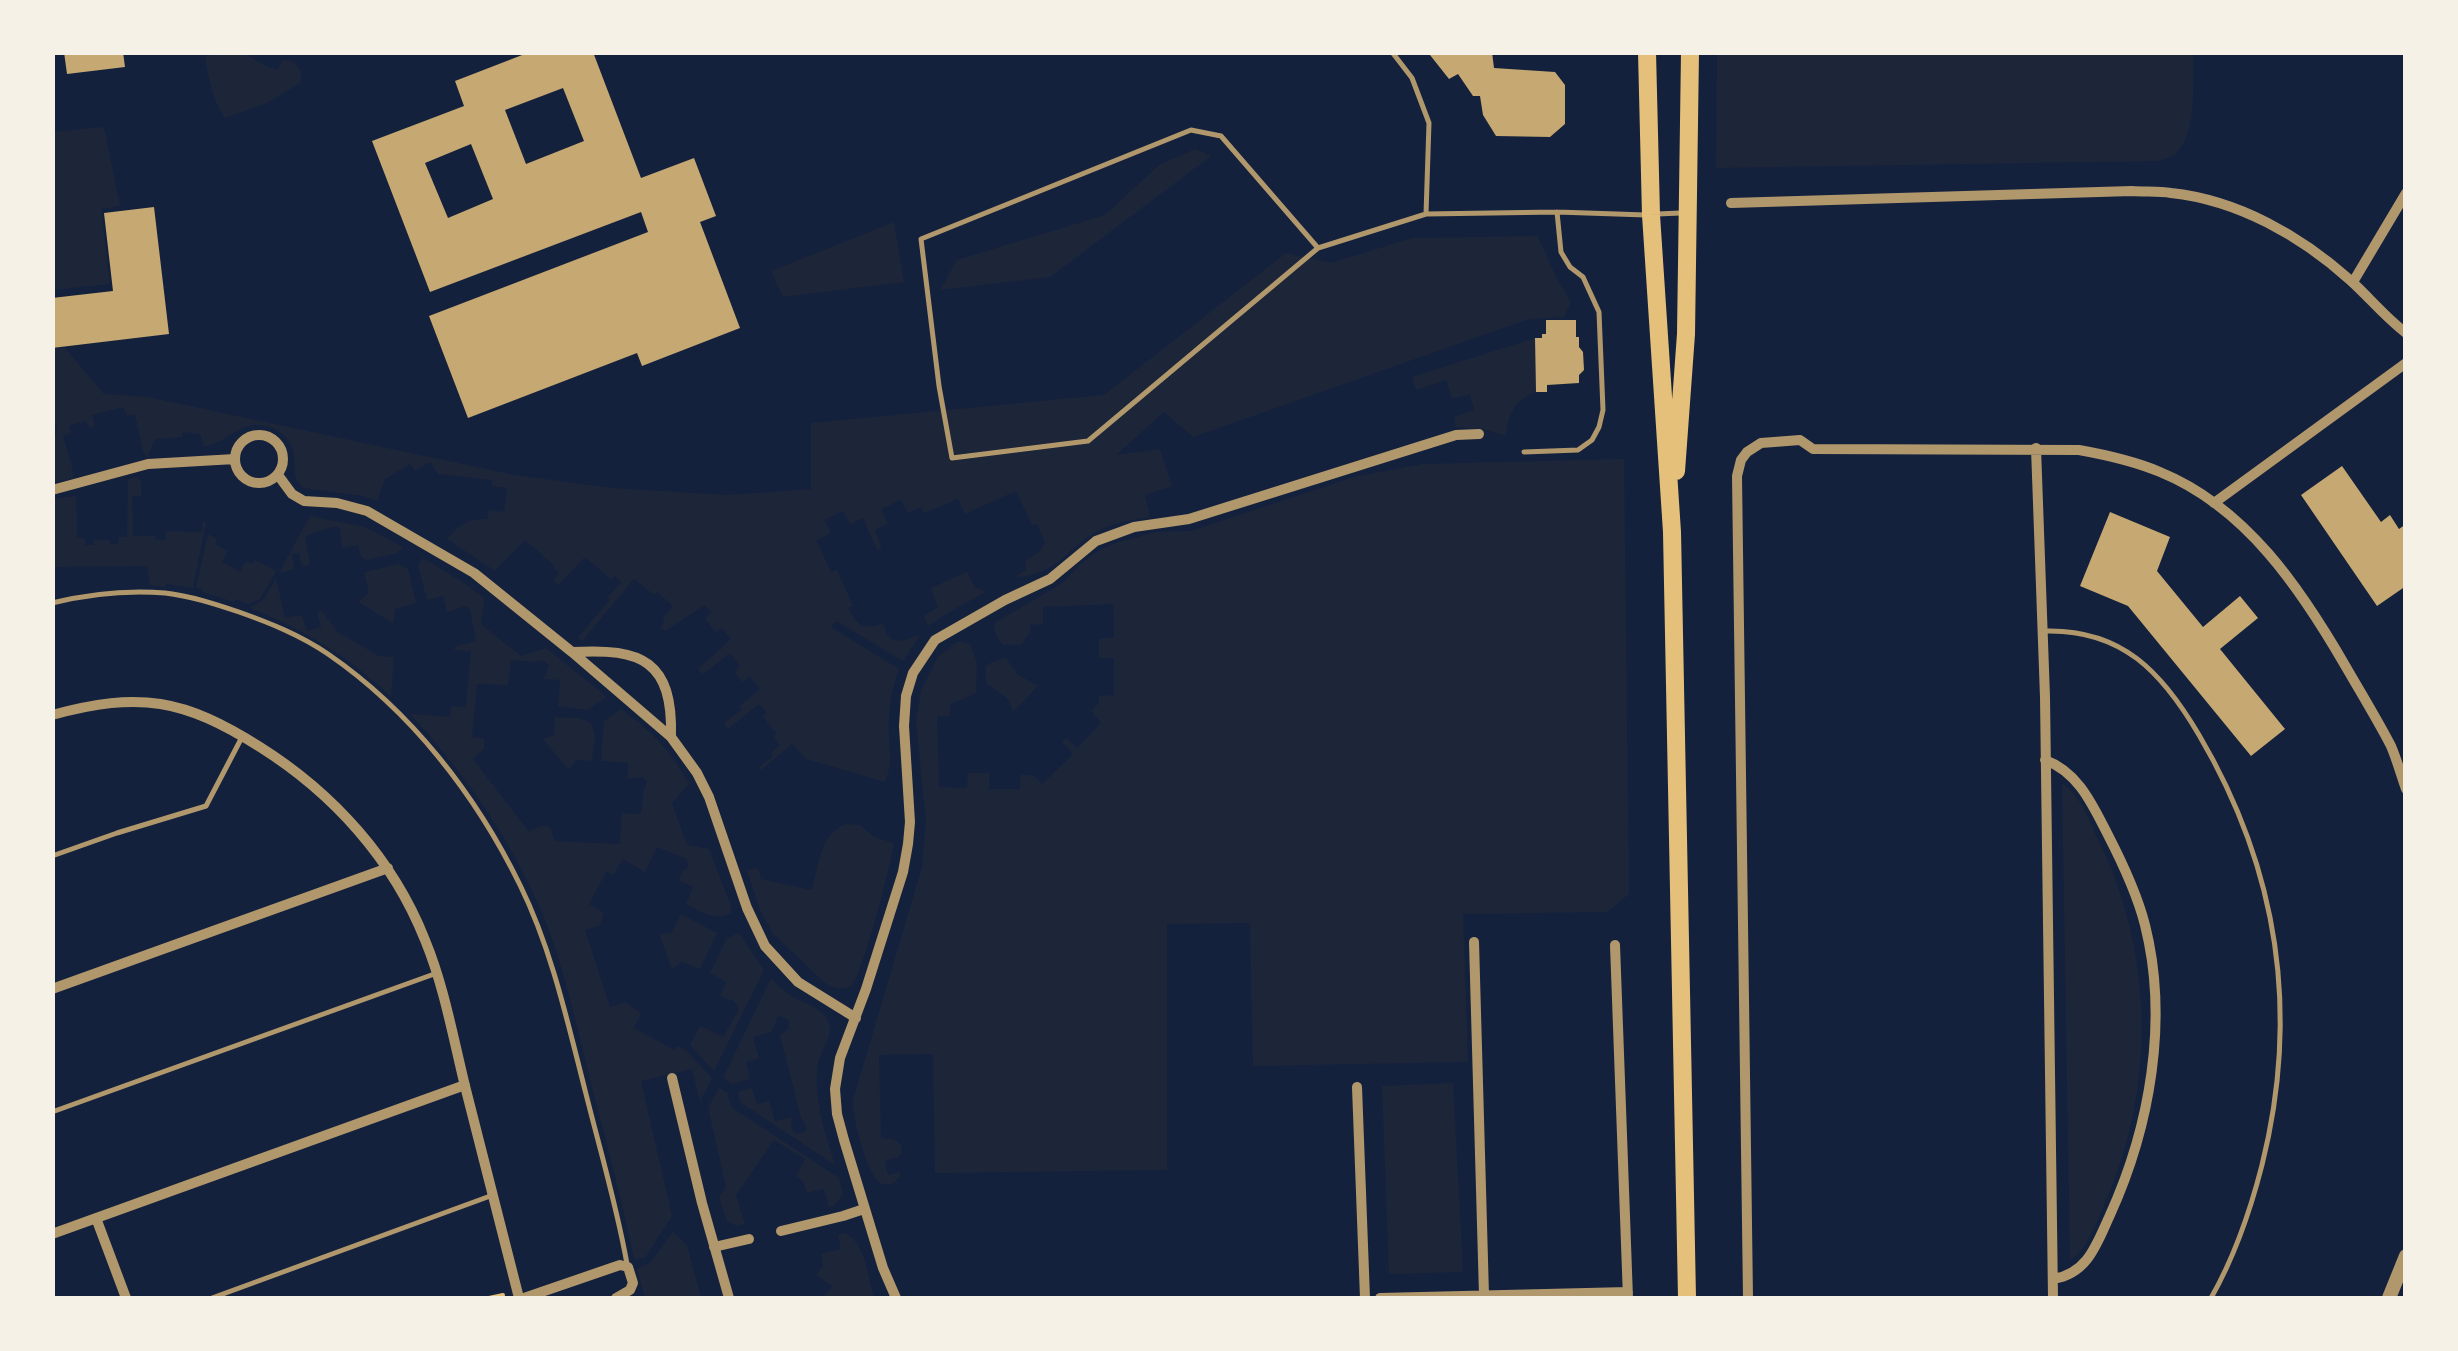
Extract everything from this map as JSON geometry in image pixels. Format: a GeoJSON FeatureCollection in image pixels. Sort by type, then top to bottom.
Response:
{"type":"FeatureCollection","features":[{"type":"Feature","properties":{"kind":"main road"},"geometry":{"type":"LineString","coordinates":[[1647,52],[1651,215],[1672,532],[1687,1298]]}},
{"type":"Feature","properties":{"kind":"main road"},"geometry":{"type":"LineString","coordinates":[[1672,532],[1686,334],[1690,52]]}},
{"type":"Feature","properties":{"kind":"street"},"geometry":{"type":"LineString","coordinates":[[1731,203],[2172,193],[2250,214],[2292,237],[2353,282],[2406,334]]}},
{"type":"Feature","properties":{"kind":"street"},"geometry":{"type":"LineString","coordinates":[[2353,282],[2406,193]]}},
{"type":"Feature","properties":{"kind":"street"},"geometry":{"type":"LineString","coordinates":[[2214,504],[2406,363]]}},
{"type":"Feature","properties":{"kind":"street"},"geometry":{"type":"LineString","coordinates":[[896,1298],[844,1140],[836,1089],[840,1058],[903,872],[910,822],[906,696],[921,658],[935,640],[1004,600],[1050,579],[1112,534],[1189,519],[1456,436],[1479,434]]}},
{"type":"Feature","properties":{"kind":"street"},"geometry":{"type":"LineString","coordinates":[[263,435],[273,439],[284,456],[278,475],[256,484],[245,479],[235,459],[244,440],[263,435]]}},
{"type":"Feature","properties":{"kind":"street"},"geometry":{"type":"LineString","coordinates":[[1748,1298],[1737,476],[1741,460],[1753,446],[1800,440],[1813,449],[2079,450],[2119,457],[2191,487],[2245,529],[2299,591],[2392,749],[2406,790]]}},
{"type":"Feature","properties":{"kind":"street"},"geometry":{"type":"LineString","coordinates":[[2036,448],[2054,1298]]}},
{"type":"Feature","properties":{"kind":"street"},"geometry":{"type":"LineString","coordinates":[[52,490],[148,464],[235,459]]}},
{"type":"Feature","properties":{"kind":"street"},"geometry":{"type":"LineString","coordinates":[[278,475],[292,494],[304,501],[337,503],[367,511],[474,573],[672,737],[698,773],[747,908],[765,946],[798,982],[856,1018]]}},
{"type":"Feature","properties":{"kind":"street"},"geometry":{"type":"LineString","coordinates":[[572,652],[622,652],[655,670],[670,698],[672,737]]}},
{"type":"Feature","properties":{"kind":"street"},"geometry":{"type":"LineString","coordinates":[[52,715],[117,701],[178,707],[214,720],[278,758],[362,835],[408,902],[437,973],[519,1298],[611,1266],[628,1267],[633,1282],[630,1290],[616,1298]]}},
{"type":"Feature","properties":{"kind":"street"},"geometry":{"type":"LineString","coordinates":[[2045,760],[2067,771],[2080,786],[2128,879],[2150,951],[2155,1007],[2150,1085],[2128,1172],[2091,1254],[2078,1272],[2054,1280]]}},
{"type":"Feature","properties":{"kind":"street"},"geometry":{"type":"LineString","coordinates":[[52,989],[388,868]]}},
{"type":"Feature","properties":{"kind":"street"},"geometry":{"type":"LineString","coordinates":[[1474,942],[1491,1296]]}},
{"type":"Feature","properties":{"kind":"street"},"geometry":{"type":"LineString","coordinates":[[1380,1298],[1628,1295],[1615,945]]}},
{"type":"Feature","properties":{"kind":"street"},"geometry":{"type":"LineString","coordinates":[[672,1078],[729,1298]]}},
{"type":"Feature","properties":{"kind":"street"},"geometry":{"type":"LineString","coordinates":[[52,1234],[465,1085]]}},
{"type":"Feature","properties":{"kind":"street"},"geometry":{"type":"LineString","coordinates":[[1357,1087],[1364,1298]]}},
{"type":"Feature","properties":{"kind":"street"},"geometry":{"type":"LineString","coordinates":[[781,1231],[864,1209]]}},
{"type":"Feature","properties":{"kind":"street"},"geometry":{"type":"LineString","coordinates":[[96,1218],[126,1298]]}},
{"type":"Feature","properties":{"kind":"street"},"geometry":{"type":"LineString","coordinates":[[714,1246],[749,1238]]}},
{"type":"Feature","properties":{"kind":"street"},"geometry":{"type":"LineString","coordinates":[[2389,1298],[2406,1256]]}},
{"type":"Feature","properties":{"kind":"lane"},"geometry":{"type":"LineString","coordinates":[[1392,52],[1412,78],[1429,123],[1426,214]]}},
{"type":"Feature","properties":{"kind":"lane"},"geometry":{"type":"LineString","coordinates":[[1318,248],[1221,136],[1191,130],[921,239],[952,458],[1088,441],[1318,248],[1426,214],[1688,212]]}},
{"type":"Feature","properties":{"kind":"lane"},"geometry":{"type":"LineString","coordinates":[[1524,452],[1578,450],[1592,440],[1602,410],[1599,312],[1583,277],[1570,268],[1561,252],[1557,212]]}},
{"type":"Feature","properties":{"kind":"lane"},"geometry":{"type":"LineString","coordinates":[[52,603],[84,596],[167,594],[208,601],[269,623],[327,654],[361,680],[455,775],[499,846],[541,932],[628,1267]]}},
{"type":"Feature","properties":{"kind":"lane"},"geometry":{"type":"LineString","coordinates":[[2042,632],[2074,632],[2108,641],[2141,661],[2165,684],[2223,779],[2262,882],[2278,964],[2278,1071],[2266,1149],[2252,1201],[2233,1256],[2210,1298]]}},
{"type":"Feature","properties":{"kind":"lane"},"geometry":{"type":"LineString","coordinates":[[52,856],[206,806],[243,736]]}},
{"type":"Feature","properties":{"kind":"lane"},"geometry":{"type":"LineString","coordinates":[[52,1112],[437,973]]}},
{"type":"Feature","properties":{"kind":"lane"},"geometry":{"type":"LineString","coordinates":[[212,1298],[492,1195]]}},
{"type":"Feature","properties":{"kind":"path"},"geometry":{"type":"LineString","coordinates":[[489,1298],[500,1294],[519,1298]]}},
{"type":"Feature","properties":{"kind":"shaded area"},"geometry":{"type":"Polygon","coordinates":[[[211,53],[243,53],[278,70],[282,60],[294,62],[301,72],[300,83],[267,103],[225,118],[210,81],[205,57],[211,53]]]}},
{"type":"Feature","properties":{"kind":"shaded area"},"geometry":{"type":"Polygon","coordinates":[[[1717,53],[2194,53],[2192,107],[2182,147],[2158,161],[1716,168],[1717,53]]]}},
{"type":"Feature","properties":{"kind":"shaded area"},"geometry":{"type":"Polygon","coordinates":[[[104,127],[120,206],[101,209],[110,284],[53,290],[53,132],[104,127]]]}},
{"type":"Feature","properties":{"kind":"shaded area"},"geometry":{"type":"Polygon","coordinates":[[[1195,149],[1211,156],[1050,277],[940,290],[957,260],[1105,215],[1159,165],[1195,149]]]}},
{"type":"Feature","properties":{"kind":"shaded area"},"geometry":{"type":"Polygon","coordinates":[[[894,222],[904,282],[783,297],[771,271],[894,222]]]}},
{"type":"Feature","properties":{"kind":"shaded area"},"geometry":{"type":"Polygon","coordinates":[[[1538,236],[1571,302],[1564,317],[1529,319],[1193,437],[1164,412],[1116,455],[1160,449],[1172,486],[1145,495],[1150,517],[1102,529],[1040,572],[1013,578],[1026,570],[1025,561],[1045,543],[1016,491],[965,514],[958,499],[924,513],[921,507],[908,513],[901,500],[881,509],[888,524],[875,530],[882,548],[877,550],[863,518],[850,524],[843,511],[824,520],[831,533],[816,540],[831,572],[837,570],[855,619],[871,627],[883,624],[889,637],[897,641],[920,635],[903,661],[836,621],[831,627],[899,669],[890,709],[890,762],[885,782],[806,759],[792,744],[761,770],[759,767],[780,745],[774,737],[777,734],[763,717],[767,712],[759,704],[728,729],[724,723],[760,689],[750,676],[742,682],[734,672],[740,666],[730,653],[703,674],[698,669],[731,639],[722,628],[716,632],[705,619],[711,613],[705,605],[665,631],[660,627],[665,621],[662,618],[673,606],[634,579],[582,641],[578,637],[621,582],[615,576],[611,579],[585,557],[558,585],[553,581],[559,573],[554,565],[525,540],[495,571],[447,539],[464,523],[487,519],[489,510],[504,512],[507,488],[492,486],[492,480],[438,474],[430,462],[415,471],[410,464],[385,479],[377,501],[303,488],[295,475],[290,444],[281,433],[262,425],[243,428],[204,447],[200,434],[183,432],[182,437],[155,439],[147,458],[135,414],[127,416],[123,407],[92,415],[95,426],[89,427],[86,421],[69,426],[71,433],[63,436],[73,478],[53,482],[53,436],[57,423],[53,423],[53,349],[65,348],[104,394],[148,397],[514,475],[612,488],[727,495],[811,489],[811,423],[1104,395],[1286,253],[1331,263],[1412,238],[1538,236]]]}},
{"type":"Feature","properties":{"kind":"shaded area"},"geometry":{"type":"Polygon","coordinates":[[[1535,338],[1536,392],[1514,409],[1506,436],[1456,427],[1454,417],[1474,410],[1470,394],[1452,399],[1446,380],[1416,390],[1412,377],[1535,338]]]}},
{"type":"Feature","properties":{"kind":"shaded area"},"geometry":{"type":"Polygon","coordinates":[[[1624,459],[1629,894],[1607,912],[1463,914],[1468,1062],[1253,1066],[1250,923],[1167,924],[1167,1170],[935,1173],[933,1054],[879,1055],[881,1138],[894,1139],[901,1145],[902,1153],[885,1161],[888,1175],[900,1172],[900,1177],[890,1185],[879,1183],[861,1143],[853,1100],[922,867],[926,821],[916,721],[921,690],[938,657],[957,642],[964,642],[971,645],[977,663],[976,693],[951,704],[949,716],[937,716],[939,787],[967,788],[968,773],[989,773],[989,789],[1020,789],[1021,775],[1033,775],[1042,784],[1073,754],[1062,742],[1066,738],[1077,748],[1101,723],[1091,711],[1099,703],[1099,696],[1114,695],[1114,658],[1099,658],[1099,639],[1114,637],[1113,604],[1043,607],[1043,624],[1030,625],[1022,644],[1002,645],[994,631],[996,622],[1061,584],[1103,548],[1156,532],[1191,531],[1354,477],[1422,464],[1624,459]]]}},
{"type":"Feature","properties":{"kind":"shaded area"},"geometry":{"type":"Polygon","coordinates":[[[137,477],[141,496],[132,496],[133,536],[165,540],[166,531],[202,532],[206,522],[193,588],[150,585],[147,566],[54,567],[53,499],[76,496],[77,538],[85,539],[85,545],[94,545],[94,540],[118,544],[119,537],[127,537],[128,482],[137,477]]]}},
{"type":"Feature","properties":{"kind":"shaded area"},"geometry":{"type":"Polygon","coordinates":[[[310,516],[365,527],[403,547],[398,553],[367,560],[361,557],[358,545],[342,548],[340,529],[336,526],[305,536],[310,565],[302,566],[299,553],[292,554],[294,569],[279,573],[310,516]]]}},
{"type":"Feature","properties":{"kind":"shaded area"},"geometry":{"type":"Polygon","coordinates":[[[208,534],[217,539],[215,544],[228,551],[222,562],[240,572],[246,561],[253,564],[255,560],[276,571],[260,599],[248,604],[236,599],[234,602],[196,588],[208,534]]]}},
{"type":"Feature","properties":{"kind":"shaded area"},"geometry":{"type":"Polygon","coordinates":[[[423,558],[484,598],[481,624],[521,656],[546,648],[607,697],[587,710],[558,706],[560,680],[544,679],[549,666],[540,660],[511,660],[508,685],[477,684],[472,737],[484,739],[484,749],[473,759],[529,832],[545,826],[551,828],[554,841],[620,844],[622,813],[641,814],[647,782],[643,777],[628,779],[628,763],[601,761],[604,721],[621,709],[660,742],[689,784],[672,803],[687,845],[709,849],[731,906],[731,913],[719,916],[686,904],[693,887],[679,880],[688,867],[687,859],[657,847],[645,872],[623,859],[613,875],[606,872],[589,904],[604,913],[600,925],[585,930],[610,1007],[625,1002],[641,1013],[634,1028],[674,1050],[677,1046],[686,1050],[712,1078],[700,1102],[692,1069],[641,1081],[672,1216],[645,1258],[634,1259],[569,995],[535,897],[480,800],[410,714],[450,717],[451,706],[466,707],[471,651],[454,647],[476,641],[470,609],[466,606],[447,612],[443,596],[427,600],[418,565],[423,558]]]}},
{"type":"Feature","properties":{"kind":"shaded area"},"geometry":{"type":"Polygon","coordinates":[[[399,564],[408,569],[416,603],[395,609],[393,623],[358,602],[369,593],[364,572],[399,564]]]}},
{"type":"Feature","properties":{"kind":"shaded area"},"geometry":{"type":"Polygon","coordinates":[[[967,572],[975,588],[984,593],[928,626],[924,616],[938,607],[931,588],[967,572]]]}},
{"type":"Feature","properties":{"kind":"shaded area"},"geometry":{"type":"Polygon","coordinates":[[[276,578],[285,618],[302,615],[307,631],[321,627],[317,612],[322,611],[338,632],[379,656],[394,657],[391,697],[325,645],[250,608],[264,599],[276,578]]]}},
{"type":"Feature","properties":{"kind":"shaded area"},"geometry":{"type":"Polygon","coordinates":[[[1006,658],[1017,674],[1038,686],[1013,712],[1008,699],[986,683],[986,666],[1006,658]]]}},
{"type":"Feature","properties":{"kind":"shaded area"},"geometry":{"type":"Polygon","coordinates":[[[555,717],[580,718],[591,723],[595,736],[592,761],[576,760],[569,770],[543,739],[554,735],[555,717]]]}},
{"type":"Feature","properties":{"kind":"shaded area"},"geometry":{"type":"Polygon","coordinates":[[[2062,784],[2084,809],[2117,886],[2131,931],[2142,1025],[2140,1072],[2120,1165],[2089,1238],[2070,1260],[2062,784]]]}},
{"type":"Feature","properties":{"kind":"shaded area"},"geometry":{"type":"Polygon","coordinates":[[[846,824],[860,825],[874,837],[894,843],[862,962],[851,986],[844,989],[825,983],[773,934],[759,908],[747,870],[758,868],[761,879],[812,890],[825,843],[846,824]]]}},
{"type":"Feature","properties":{"kind":"shaded area"},"geometry":{"type":"Polygon","coordinates":[[[681,914],[717,933],[700,969],[682,962],[672,969],[659,934],[671,933],[681,914]]]}},
{"type":"Feature","properties":{"kind":"shaded area"},"geometry":{"type":"Polygon","coordinates":[[[739,933],[764,970],[714,1071],[690,1045],[700,1026],[723,1037],[739,1009],[734,1001],[720,996],[726,982],[710,973],[727,938],[739,933]]]}},
{"type":"Feature","properties":{"kind":"shaded area"},"geometry":{"type":"Polygon","coordinates":[[[771,978],[791,996],[821,1012],[829,1024],[818,1064],[817,1089],[835,1165],[740,1102],[738,1092],[752,1088],[757,1104],[769,1101],[775,1121],[792,1117],[792,1129],[797,1134],[807,1128],[780,1035],[789,1028],[788,1019],[778,1016],[772,1032],[753,1037],[759,1058],[746,1062],[750,1079],[732,1084],[723,1078],[771,978]]]}},
{"type":"Feature","properties":{"kind":"shaded area"},"geometry":{"type":"Polygon","coordinates":[[[1453,1083],[1463,1272],[1389,1274],[1382,1086],[1453,1083]]]}},
{"type":"Feature","properties":{"kind":"shaded area"},"geometry":{"type":"Polygon","coordinates":[[[719,1088],[727,1092],[731,1107],[839,1178],[843,1195],[835,1205],[829,1207],[824,1189],[807,1193],[803,1181],[796,1176],[805,1159],[774,1140],[736,1195],[745,1224],[727,1222],[719,1197],[726,1187],[708,1108],[719,1088]]]}},
{"type":"Feature","properties":{"kind":"shaded area"},"geometry":{"type":"Polygon","coordinates":[[[673,1232],[687,1245],[701,1298],[645,1298],[637,1269],[650,1263],[673,1232]]]}},
{"type":"Feature","properties":{"kind":"shaded area"},"geometry":{"type":"Polygon","coordinates":[[[844,1233],[862,1252],[874,1298],[823,1298],[832,1286],[816,1275],[823,1265],[821,1254],[841,1249],[838,1235],[844,1233]]]}},
{"type":"Feature","properties":{"kind":"building"},"geometry":{"type":"Polygon","coordinates":[[[64,52],[123,52],[125,67],[67,74],[64,52]]]}},
{"type":"Feature","properties":{"kind":"building"},"geometry":{"type":"Polygon","coordinates":[[[530,52],[593,52],[641,178],[694,158],[716,216],[700,222],[740,328],[642,366],[637,353],[468,418],[429,316],[648,232],[641,212],[430,292],[372,141],[464,106],[455,81],[530,52]],[[563,88],[505,110],[526,164],[584,141],[563,88]],[[471,144],[425,163],[448,218],[493,199],[471,144]]]}},
{"type":"Feature","properties":{"kind":"building"},"geometry":{"type":"Polygon","coordinates":[[[1492,52],[1494,68],[1555,72],[1565,85],[1565,124],[1550,137],[1496,136],[1483,115],[1480,96],[1473,96],[1458,74],[1449,79],[1430,55],[1492,52]]]}},
{"type":"Feature","properties":{"kind":"building"},"geometry":{"type":"Polygon","coordinates":[[[154,207],[169,334],[52,348],[52,298],[113,291],[104,213],[154,207]]]}},
{"type":"Feature","properties":{"kind":"building"},"geometry":{"type":"Polygon","coordinates":[[[1546,320],[1576,320],[1584,370],[1579,383],[1547,385],[1547,392],[1536,392],[1535,338],[1546,334],[1546,320]]]}},
{"type":"Feature","properties":{"kind":"building"},"geometry":{"type":"Polygon","coordinates":[[[2342,466],[2381,522],[2390,515],[2399,529],[2406,524],[2406,586],[2377,606],[2301,495],[2342,466]]]}},
{"type":"Feature","properties":{"kind":"building"},"geometry":{"type":"Polygon","coordinates":[[[2110,512],[2170,537],[2157,571],[2203,627],[2240,596],[2258,618],[2220,649],[2285,729],[2251,756],[2128,606],[2080,586],[2110,512]]]}}]}
